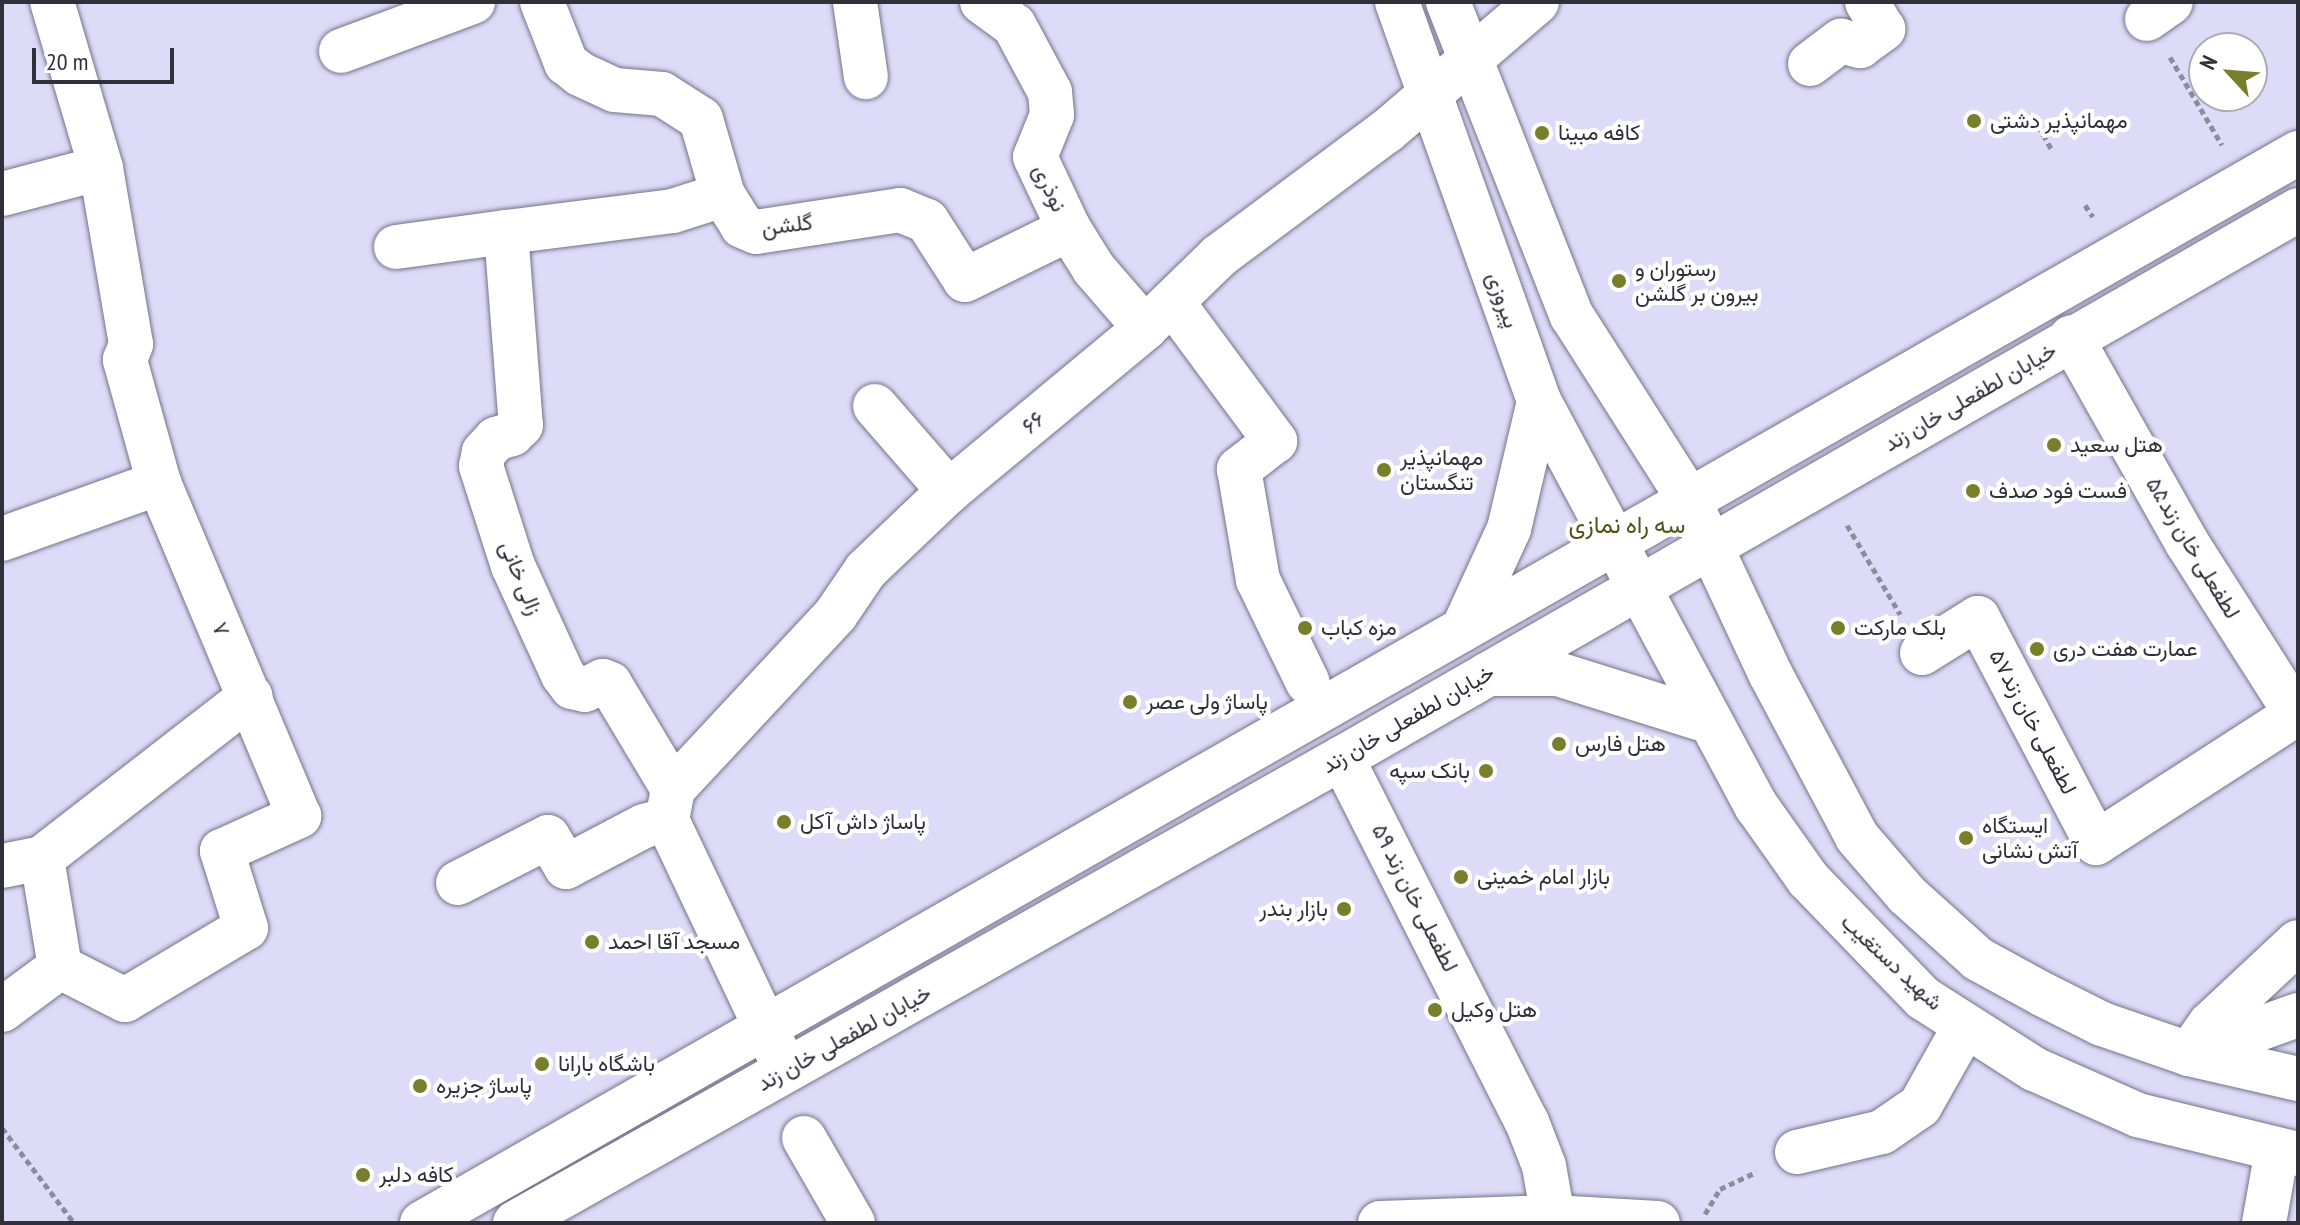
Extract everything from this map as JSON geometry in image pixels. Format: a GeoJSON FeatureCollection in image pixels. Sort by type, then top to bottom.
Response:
{"type":"FeatureCollection","features":[{"type":"Feature","properties":{"kind":"street","name":"۷"},"geometry":{"type":"LineString","coordinates":[[52,2],[101,168],[131,344],[125,360],[159,483],[299,816],[222,851],[246,928],[125,1000],[60,967]]}},
{"type":"Feature","properties":{"kind":"street"},"geometry":{"type":"LineString","coordinates":[[341,51],[473,2]]}},
{"type":"Feature","properties":{"kind":"street","name":"گلشن"},"geometry":{"type":"LineString","coordinates":[[542,2],[566,63],[580,74],[615,90],[662,94],[701,119],[723,195],[742,226],[756,232],[900,210],[927,221],[965,280],[1069,229]]}},
{"type":"Feature","properties":{"kind":"street"},"geometry":{"type":"LineString","coordinates":[[855,2],[866,77]]}},
{"type":"Feature","properties":{"kind":"street","name":"پیروزی"},"geometry":{"type":"LineString","coordinates":[[1397,2],[1539,401],[1639,585]]}},
{"type":"Feature","properties":{"kind":"street"},"geometry":{"type":"LineString","coordinates":[[1448,2],[1572,316],[1688,498],[1713,543],[1771,675],[1857,837],[1907,895],[1978,959],[2102,1024],[2189,1054],[2298,1079]]}},
{"type":"Feature","properties":{"kind":"street","name":"۶۶"},"geometry":{"type":"LineString","coordinates":[[670,805],[836,614],[866,570],[949,491],[1159,316],[1219,256],[1432,96],[1469,58],[1537,2]]}},
{"type":"Feature","properties":{"kind":"street"},"geometry":{"type":"LineString","coordinates":[[1810,64],[1841,41],[1860,46],[1883,29],[1867,2]]}},
{"type":"Feature","properties":{"kind":"street","name":"نوذری"},"geometry":{"type":"LineString","coordinates":[[1012,10],[1050,92],[1052,115],[1035,157],[1069,229],[1094,269],[1159,316],[1275,441],[1239,469],[1258,580],[1308,683]]}},
{"type":"Feature","properties":{"kind":"street"},"geometry":{"type":"LineString","coordinates":[[422,1223],[1688,498],[2298,153]]}},
{"type":"Feature","properties":{"kind":"street"},"geometry":{"type":"LineString","coordinates":[[2,194],[101,168]]}},
{"type":"Feature","properties":{"kind":"street"},"geometry":{"type":"LineString","coordinates":[[396,247],[673,211],[723,195]]}},
{"type":"Feature","properties":{"kind":"street","name":"خیابان لطفعلی خان زند"},"geometry":{"type":"LineString","coordinates":[[515,1223],[1342,758],[2071,337],[2298,210]]}},
{"type":"Feature","properties":{"kind":"street","name":"زالی خانی"},"geometry":{"type":"LineString","coordinates":[[506,232],[521,425],[512,434],[496,439],[484,452],[481,466],[513,566],[563,675],[572,687],[585,690],[603,681],[610,684],[670,805],[786,1070]]}},
{"type":"Feature","properties":{"kind":"street","name":"لطفعلی خان زند۵۵"},"geometry":{"type":"LineString","coordinates":[[2071,337],[2187,543],[2296,714]]}},
{"type":"Feature","properties":{"kind":"street"},"geometry":{"type":"LineString","coordinates":[[1463,629],[1509,529],[1539,401]]}},
{"type":"Feature","properties":{"kind":"street"},"geometry":{"type":"LineString","coordinates":[[875,406],[949,491]]}},
{"type":"Feature","properties":{"kind":"street"},"geometry":{"type":"LineString","coordinates":[[2,539],[159,483]]}},
{"type":"Feature","properties":{"kind":"street","name":"شهید دستغیب"},"geometry":{"type":"LineString","coordinates":[[1639,585],[1757,807],[1808,879],[1923,998],[2034,1069],[2138,1115],[2288,1152]]}},
{"type":"Feature","properties":{"kind":"street","name":"لطفعلی خان زند۵۷"},"geometry":{"type":"LineString","coordinates":[[1922,653],[1978,618],[2096,843],[2296,714]]}},
{"type":"Feature","properties":{"kind":"street"},"geometry":{"type":"LineString","coordinates":[[1484,674],[1558,674],[1711,722]]}},
{"type":"Feature","properties":{"kind":"street"},"geometry":{"type":"LineString","coordinates":[[2,1010],[60,967],[22,862],[251,696]]}},
{"type":"Feature","properties":{"kind":"street","name":"لطفعلی خان زند ۵۹"},"geometry":{"type":"LineString","coordinates":[[1342,758],[1521,1109],[1544,1166],[1553,1217]]}},
{"type":"Feature","properties":{"kind":"street"},"geometry":{"type":"LineString","coordinates":[[458,883],[548,837],[566,867],[644,826],[670,805]]}},
{"type":"Feature","properties":{"kind":"street"},"geometry":{"type":"LineString","coordinates":[[1808,879],[1857,837]]}},
{"type":"Feature","properties":{"kind":"street"},"geometry":{"type":"LineString","coordinates":[[2189,1054],[2210,1024],[2298,942]]}},
{"type":"Feature","properties":{"kind":"street"},"geometry":{"type":"LineString","coordinates":[[2189,1054],[2298,1015]]}},
{"type":"Feature","properties":{"kind":"street"},"geometry":{"type":"LineString","coordinates":[[1797,1152],[1882,1132],[1920,1106],[1965,1026]]}},
{"type":"Feature","properties":{"kind":"street"},"geometry":{"type":"LineString","coordinates":[[804,1138],[853,1223]]}},
{"type":"Feature","properties":{"kind":"street"},"geometry":{"type":"LineString","coordinates":[[2264,1223],[2288,1152]]}},
{"type":"Feature","properties":{"kind":"street"},"geometry":{"type":"LineString","coordinates":[[1380,1223],[1553,1217],[1658,1223]]}},
{"type":"Feature","properties":{"kind":"path"},"geometry":{"type":"LineString","coordinates":[[2159,10],[2224,149]]}},
{"type":"Feature","properties":{"kind":"path"},"geometry":{"type":"LineString","coordinates":[[2005,126],[2033,117],[2052,150]]}},
{"type":"Feature","properties":{"kind":"path"},"geometry":{"type":"LineString","coordinates":[[2085,205],[2095,221]]}},
{"type":"Feature","properties":{"kind":"path"},"geometry":{"type":"LineString","coordinates":[[1847,525],[1922,653]]}},
{"type":"Feature","properties":{"kind":"path"},"geometry":{"type":"LineString","coordinates":[[2,1128],[74,1223]]}},
{"type":"Feature","properties":{"kind":"path"},"geometry":{"type":"LineString","coordinates":[[1699,1223],[1720,1189],[1797,1152]]}},
{"type":"Feature","properties":{"kind":"place","name":"مهمانپذیر دشتی"},"geometry":{"type":"Point","coordinates":[1974,121]}},
{"type":"Feature","properties":{"kind":"place","name":"کافه مبینا"},"geometry":{"type":"Point","coordinates":[1542,133]}},
{"type":"Feature","properties":{"kind":"place","name":"رستوران و بیرون بر گلشن"},"geometry":{"type":"Point","coordinates":[1619,281]}},
{"type":"Feature","properties":{"kind":"place","name":"هتل سعيد"},"geometry":{"type":"Point","coordinates":[2054,445]}},
{"type":"Feature","properties":{"kind":"place","name":"مهمانپذیر تنگستان"},"geometry":{"type":"Point","coordinates":[1384,470]}},
{"type":"Feature","properties":{"kind":"place","name":"فست فود صدف"},"geometry":{"type":"Point","coordinates":[1973,491]}},
{"type":"Feature","properties":{"kind":"place","name":"مزه کباب"},"geometry":{"type":"Point","coordinates":[1305,628]}},
{"type":"Feature","properties":{"kind":"place","name":"بلک مارکت"},"geometry":{"type":"Point","coordinates":[1838,628]}},
{"type":"Feature","properties":{"kind":"place","name":"عمارت هفت دری"},"geometry":{"type":"Point","coordinates":[2037,649]}},
{"type":"Feature","properties":{"kind":"place","name":"پاساژ ولی عصر"},"geometry":{"type":"Point","coordinates":[1130,702]}},
{"type":"Feature","properties":{"kind":"place","name":"هتل فارس"},"geometry":{"type":"Point","coordinates":[1559,744]}},
{"type":"Feature","properties":{"kind":"place","name":"بانک سپه"},"geometry":{"type":"Point","coordinates":[1486,771]}},
{"type":"Feature","properties":{"kind":"place","name":"پاساژ داش آکل"},"geometry":{"type":"Point","coordinates":[784,822]}},
{"type":"Feature","properties":{"kind":"place","name":"ایستگاه آتش نشانی"},"geometry":{"type":"Point","coordinates":[1966,838]}},
{"type":"Feature","properties":{"kind":"place","name":"بازار امام خمینی"},"geometry":{"type":"Point","coordinates":[1461,877]}},
{"type":"Feature","properties":{"kind":"place","name":"بازار بندر"},"geometry":{"type":"Point","coordinates":[1344,909]}},
{"type":"Feature","properties":{"kind":"place","name":"مسجد آقا احمد"},"geometry":{"type":"Point","coordinates":[592,942]}},
{"type":"Feature","properties":{"kind":"place","name":"هتل وکیل"},"geometry":{"type":"Point","coordinates":[1435,1010]}},
{"type":"Feature","properties":{"kind":"place","name":"باشگاه بارانا"},"geometry":{"type":"Point","coordinates":[542,1064]}},
{"type":"Feature","properties":{"kind":"place","name":"پاساژ جزیره"},"geometry":{"type":"Point","coordinates":[420,1086]}},
{"type":"Feature","properties":{"kind":"place","name":"کافه دلبر"},"geometry":{"type":"Point","coordinates":[363,1175]}},
{"type":"Feature","properties":{"kind":"district","name":"سه راه نمازی"},"geometry":{"type":"Point","coordinates":[1627,525]}}]}
